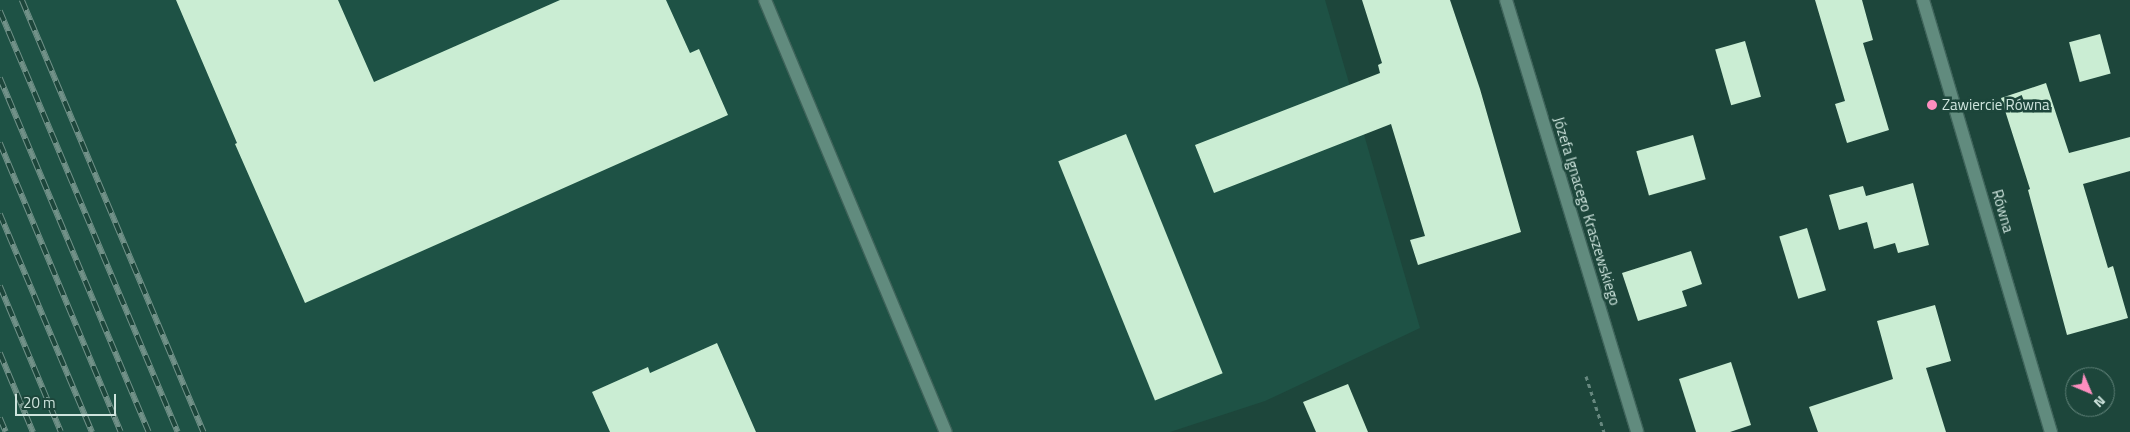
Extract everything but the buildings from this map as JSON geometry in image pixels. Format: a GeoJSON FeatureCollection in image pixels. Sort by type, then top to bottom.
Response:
{"type":"FeatureCollection","features":[{"type":"Feature","properties":{"kind":"street"},"geometry":{"type":"LineString","coordinates":[[765,0],[946,432]]}},
{"type":"Feature","properties":{"kind":"street","name":"Józefa Ignacego Kraszewskiego"},"geometry":{"type":"LineString","coordinates":[[1506,0],[1636,432]]}},
{"type":"Feature","properties":{"kind":"street","name":"Równa"},"geometry":{"type":"LineString","coordinates":[[1923,0],[2051,432]]}},
{"type":"Feature","properties":{"kind":"path"},"geometry":{"type":"LineString","coordinates":[[1586,376],[1604,432]]}},
{"type":"Feature","properties":{"kind":"shaded area"},"geometry":{"type":"Polygon","coordinates":[[[0,0],[1325,0],[1420,328],[1265,401],[1170,432],[0,432],[0,0]]]}},
{"type":"Feature","properties":{"kind":"railway"},"geometry":{"type":"LineString","coordinates":[[22,0],[204,432]]}},
{"type":"Feature","properties":{"kind":"railway"},"geometry":{"type":"LineString","coordinates":[[0,11],[178,432]]}},
{"type":"Feature","properties":{"kind":"railway"},"geometry":{"type":"LineString","coordinates":[[0,78],[149,432]]}},
{"type":"Feature","properties":{"kind":"railway"},"geometry":{"type":"LineString","coordinates":[[0,143],[121,432]]}},
{"type":"Feature","properties":{"kind":"railway"},"geometry":{"type":"LineString","coordinates":[[0,214],[92,432]]}},
{"type":"Feature","properties":{"kind":"railway"},"geometry":{"type":"LineString","coordinates":[[0,286],[61,432]]}},
{"type":"Feature","properties":{"kind":"railway"},"geometry":{"type":"LineString","coordinates":[[0,353],[33,432]]}},
{"type":"Feature","properties":{"kind":"railway"},"geometry":{"type":"LineString","coordinates":[[0,418],[6,432]]}},
{"type":"Feature","properties":{"kind":"place","name":"Zawiercie Równa"},"geometry":{"type":"Point","coordinates":[1932,105]}}]}
